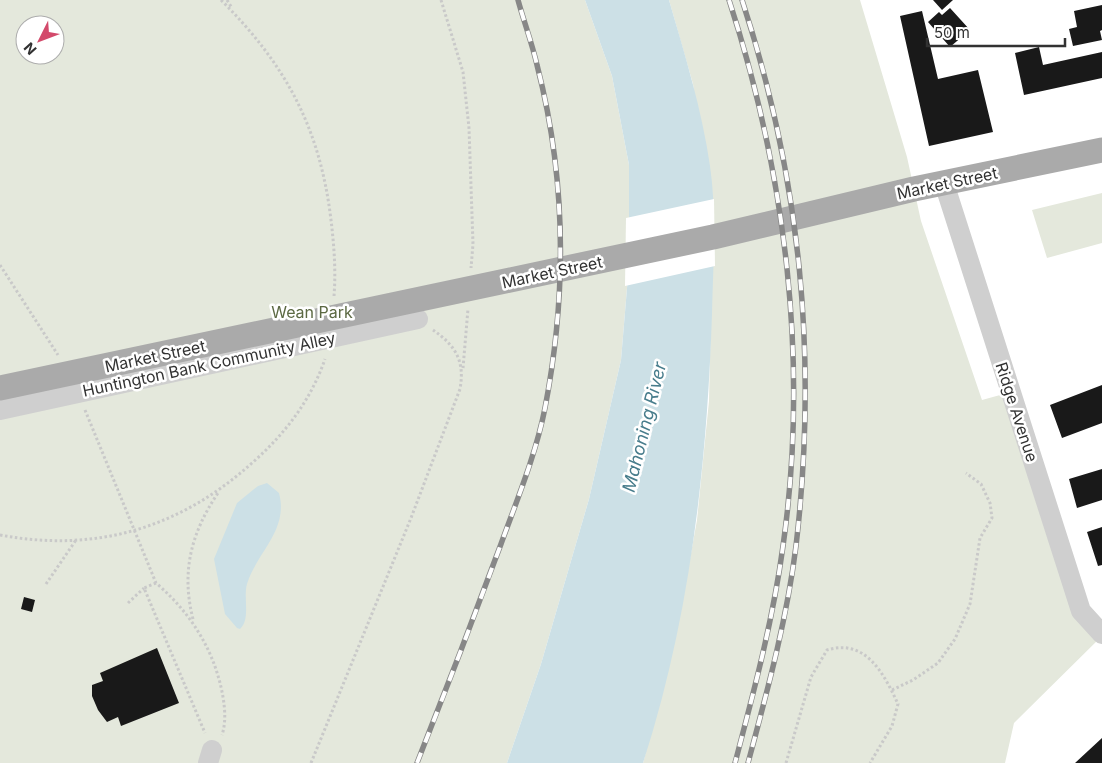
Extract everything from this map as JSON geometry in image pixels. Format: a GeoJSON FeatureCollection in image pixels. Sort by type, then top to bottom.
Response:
{"type":"FeatureCollection","features":[{"type":"Feature","properties":{"kind":"main road","name":"Market Street"},"geometry":{"type":"LineString","coordinates":[[0,388],[712,238],[914,189],[1102,150]]}},
{"type":"Feature","properties":{"kind":"street","name":"Ridge Avenue"},"geometry":{"type":"LineString","coordinates":[[944,183],[1081,611],[1102,634]]}},
{"type":"Feature","properties":{"kind":"street","name":"Huntington Bank Community Alley"},"geometry":{"type":"LineString","coordinates":[[0,410],[418,319]]}},
{"type":"Feature","properties":{"kind":"path"},"geometry":{"type":"LineString","coordinates":[[227,0],[234,13]]}},
{"type":"Feature","properties":{"kind":"path"},"geometry":{"type":"LineString","coordinates":[[441,0],[462,72],[469,128],[474,244],[471,274]]}},
{"type":"Feature","properties":{"kind":"path"},"geometry":{"type":"LineString","coordinates":[[0,265],[59,356]]}},
{"type":"Feature","properties":{"kind":"path"},"geometry":{"type":"LineString","coordinates":[[311,763],[440,445],[460,389],[468,303]]}},
{"type":"Feature","properties":{"kind":"path"},"geometry":{"type":"LineString","coordinates":[[418,319],[442,336],[454,349],[463,372]]}},
{"type":"Feature","properties":{"kind":"path"},"geometry":{"type":"LineString","coordinates":[[78,393],[156,583],[170,595],[193,622],[216,668],[224,705],[223,733],[210,757]]}},
{"type":"Feature","properties":{"kind":"path"},"geometry":{"type":"LineString","coordinates":[[892,690],[913,680],[938,663],[955,640],[970,604],[980,538],[992,518],[990,503],[981,484],[966,473]]}},
{"type":"Feature","properties":{"kind":"path"},"geometry":{"type":"LineString","coordinates":[[193,622],[187,581],[191,545],[208,509],[221,489]]}},
{"type":"Feature","properties":{"kind":"path"},"geometry":{"type":"LineString","coordinates":[[46,584],[76,540]]}},
{"type":"Feature","properties":{"kind":"path"},"geometry":{"type":"LineString","coordinates":[[128,604],[144,588],[156,583]]}},
{"type":"Feature","properties":{"kind":"path"},"geometry":{"type":"LineString","coordinates":[[144,588],[210,757]]}},
{"type":"Feature","properties":{"kind":"path"},"geometry":{"type":"LineString","coordinates":[[786,763],[811,677],[827,650],[841,646],[863,653],[883,673],[898,704],[892,726],[870,763]]}},
{"type":"Feature","properties":{"kind":"green space","name":"Wean Park"},"geometry":{"type":"Polygon","coordinates":[[[0,0],[585,0],[612,76],[629,165],[629,264],[621,360],[589,499],[541,664],[507,763],[0,763],[0,0]]]}},
{"type":"Feature","properties":{"kind":"green space"},"geometry":{"type":"Polygon","coordinates":[[[669,0],[860,0],[907,157],[921,221],[982,400],[1011,392],[1081,611],[1102,636],[1014,723],[1005,763],[643,763],[676,636],[697,520],[709,401],[713,224],[693,84],[669,0]]]}},
{"type":"Feature","properties":{"kind":"green space"},"geometry":{"type":"Polygon","coordinates":[[[1102,193],[1102,243],[1047,258],[1032,210],[1102,193]]]}},
{"type":"Feature","properties":{"kind":"water","name":"Mahoning River"},"geometry":{"type":"Polygon","coordinates":[[[585,0],[669,0],[687,62],[707,145],[714,221],[710,371],[706,428],[693,541],[684,597],[673,653],[643,763],[507,763],[541,664],[589,499],[621,360],[629,264],[629,165],[612,76],[585,0]]]}},
{"type":"Feature","properties":{"kind":"water"},"geometry":{"type":"Polygon","coordinates":[[[267,483],[279,493],[280,518],[276,530],[247,584],[246,614],[240,629],[225,614],[214,559],[237,503],[258,486],[267,483]]]}},
{"type":"Feature","properties":{"kind":"pier"},"geometry":{"type":"Polygon","coordinates":[[[714,199],[715,266],[625,286],[626,218],[714,199]]]}},
{"type":"Feature","properties":{"kind":"building"},"geometry":{"type":"Polygon","coordinates":[[[933,0],[953,0],[942,10],[933,0]]]}},
{"type":"Feature","properties":{"kind":"building"},"geometry":{"type":"Polygon","coordinates":[[[1102,5],[1102,30],[1100,31],[1102,40],[1073,46],[1069,29],[1077,27],[1074,11],[1102,5]]]}},
{"type":"Feature","properties":{"kind":"building"},"geometry":{"type":"Polygon","coordinates":[[[950,8],[970,30],[950,47],[928,22],[939,12],[942,15],[950,8]]]}},
{"type":"Feature","properties":{"kind":"building"},"geometry":{"type":"Polygon","coordinates":[[[922,11],[938,79],[978,70],[993,132],[929,146],[900,16],[922,11]]]}},
{"type":"Feature","properties":{"kind":"building"},"geometry":{"type":"Polygon","coordinates":[[[1039,47],[1043,65],[1102,52],[1102,78],[1024,95],[1015,53],[1039,47]]]}},
{"type":"Feature","properties":{"kind":"building"},"geometry":{"type":"Polygon","coordinates":[[[1102,385],[1102,423],[1062,438],[1050,405],[1102,385]]]}},
{"type":"Feature","properties":{"kind":"building"},"geometry":{"type":"Polygon","coordinates":[[[1102,469],[1102,500],[1077,508],[1069,479],[1102,469]]]}},
{"type":"Feature","properties":{"kind":"building"},"geometry":{"type":"Polygon","coordinates":[[[1102,527],[1102,565],[1098,566],[1087,532],[1102,527]]]}},
{"type":"Feature","properties":{"kind":"building"},"geometry":{"type":"Polygon","coordinates":[[[24,597],[35,600],[32,612],[21,609],[24,597]]]}},
{"type":"Feature","properties":{"kind":"building"},"geometry":{"type":"Polygon","coordinates":[[[157,648],[179,703],[121,726],[118,717],[107,722],[98,710],[92,696],[92,685],[103,681],[100,673],[157,648]]]}},
{"type":"Feature","properties":{"kind":"building"},"geometry":{"type":"Polygon","coordinates":[[[1102,738],[1102,763],[1075,763],[1102,738]]]}},
{"type":"Feature","properties":{"kind":"railway"},"geometry":{"type":"LineString","coordinates":[[417,763],[526,477],[545,408],[552,365],[560,279],[560,236],[554,150],[547,107],[518,0]]}},
{"type":"Feature","properties":{"kind":"railway"},"geometry":{"type":"LineString","coordinates":[[729,0],[749,66],[765,133],[778,201],[787,270],[794,408],[790,477],[779,574],[762,655],[735,763]]}},
{"type":"Feature","properties":{"kind":"railway"},"geometry":{"type":"LineString","coordinates":[[742,0],[762,67],[791,202],[804,338],[805,407],[802,476],[792,573],[776,655],[748,763]]}}]}
